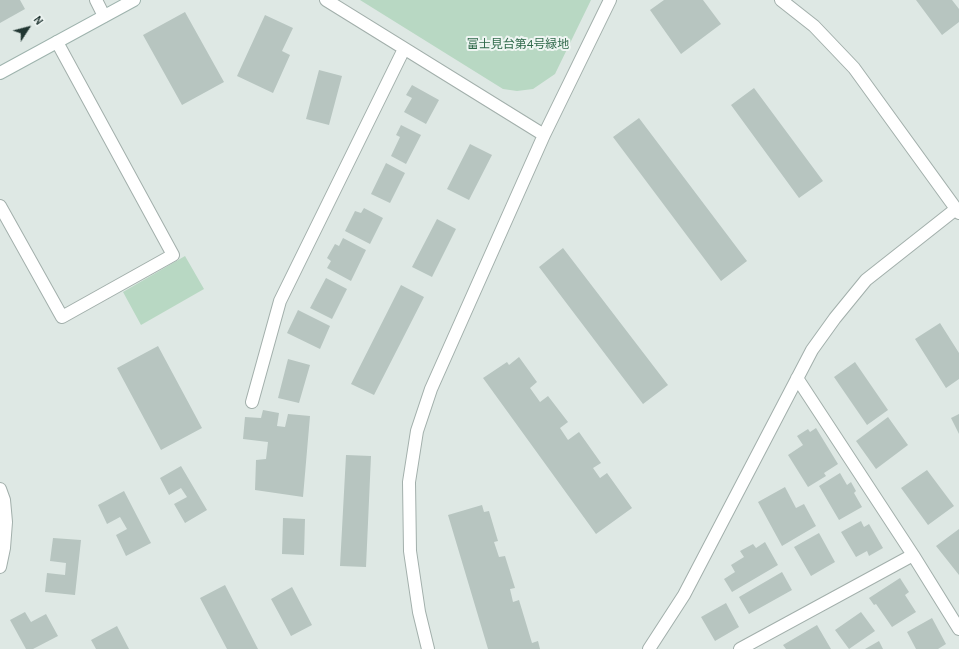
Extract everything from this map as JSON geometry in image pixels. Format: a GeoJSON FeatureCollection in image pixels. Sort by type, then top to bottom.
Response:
{"type":"FeatureCollection","features":[{"type":"Feature","properties":{"kind":"street"},"geometry":{"type":"LineString","coordinates":[[96,0],[104,16]]}},
{"type":"Feature","properties":{"kind":"street"},"geometry":{"type":"LineString","coordinates":[[0,73],[134,0]]}},
{"type":"Feature","properties":{"kind":"street"},"geometry":{"type":"LineString","coordinates":[[326,0],[544,135]]}},
{"type":"Feature","properties":{"kind":"street"},"geometry":{"type":"LineString","coordinates":[[428,649],[419,612],[410,551],[409,482],[417,431],[431,389],[544,135],[610,0]]}},
{"type":"Feature","properties":{"kind":"street"},"geometry":{"type":"LineString","coordinates":[[649,649],[684,595],[812,350],[835,318],[866,280],[957,211],[854,68],[814,26],[781,0]]}},
{"type":"Feature","properties":{"kind":"street"},"geometry":{"type":"LineString","coordinates":[[0,206],[62,318],[173,255],[58,42]]}},
{"type":"Feature","properties":{"kind":"street"},"geometry":{"type":"LineString","coordinates":[[252,402],[280,301],[404,48]]}},
{"type":"Feature","properties":{"kind":"street"},"geometry":{"type":"LineString","coordinates":[[797,378],[959,629]]}},
{"type":"Feature","properties":{"kind":"street"},"geometry":{"type":"LineString","coordinates":[[0,489],[4,500],[6,522],[4,548],[0,567]]}},
{"type":"Feature","properties":{"kind":"street"},"geometry":{"type":"LineString","coordinates":[[740,649],[913,556]]}},
{"type":"Feature","properties":{"kind":"green space","name":"富士見台第4号緑地"},"geometry":{"type":"Polygon","coordinates":[[[360,0],[591,0],[555,74],[533,89],[517,91],[503,89],[360,0]]]}},
{"type":"Feature","properties":{"kind":"green space"},"geometry":{"type":"Polygon","coordinates":[[[185,256],[204,289],[141,325],[123,292],[185,256]]]}},
{"type":"Feature","properties":{"kind":"building"},"geometry":{"type":"Polygon","coordinates":[[[0,0],[20,0],[25,9],[0,23],[0,0]]]}},
{"type":"Feature","properties":{"kind":"building"},"geometry":{"type":"Polygon","coordinates":[[[664,0],[703,0],[721,24],[681,54],[650,10],[664,0]]]}},
{"type":"Feature","properties":{"kind":"building"},"geometry":{"type":"Polygon","coordinates":[[[916,0],[952,0],[959,9],[959,22],[942,35],[916,0]]]}},
{"type":"Feature","properties":{"kind":"building"},"geometry":{"type":"Polygon","coordinates":[[[185,12],[224,82],[182,105],[143,35],[185,12]]]}},
{"type":"Feature","properties":{"kind":"building"},"geometry":{"type":"Polygon","coordinates":[[[265,15],[293,28],[282,51],[290,55],[273,93],[237,76],[265,15]]]}},
{"type":"Feature","properties":{"kind":"building"},"geometry":{"type":"Polygon","coordinates":[[[319,70],[342,76],[329,125],[306,119],[319,70]]]}},
{"type":"Feature","properties":{"kind":"building"},"geometry":{"type":"Polygon","coordinates":[[[412,85],[439,100],[426,124],[404,112],[412,98],[406,95],[412,85]]]}},
{"type":"Feature","properties":{"kind":"building"},"geometry":{"type":"Polygon","coordinates":[[[754,88],[823,181],[799,198],[731,105],[754,88]]]}},
{"type":"Feature","properties":{"kind":"building"},"geometry":{"type":"Polygon","coordinates":[[[639,118],[747,261],[721,281],[613,137],[639,118]]]}},
{"type":"Feature","properties":{"kind":"building"},"geometry":{"type":"Polygon","coordinates":[[[401,125],[421,135],[406,164],[391,156],[400,137],[396,135],[401,125]]]}},
{"type":"Feature","properties":{"kind":"building"},"geometry":{"type":"Polygon","coordinates":[[[470,144],[492,155],[469,200],[447,189],[470,144]]]}},
{"type":"Feature","properties":{"kind":"building"},"geometry":{"type":"Polygon","coordinates":[[[386,163],[405,173],[390,203],[371,194],[386,163]]]}},
{"type":"Feature","properties":{"kind":"building"},"geometry":{"type":"Polygon","coordinates":[[[364,208],[383,218],[370,244],[345,231],[355,211],[361,213],[364,208]]]}},
{"type":"Feature","properties":{"kind":"building"},"geometry":{"type":"Polygon","coordinates":[[[437,219],[456,229],[432,277],[412,267],[437,219]]]}},
{"type":"Feature","properties":{"kind":"building"},"geometry":{"type":"Polygon","coordinates":[[[343,238],[366,250],[351,281],[327,268],[331,261],[327,258],[335,244],[339,246],[343,238]]]}},
{"type":"Feature","properties":{"kind":"building"},"geometry":{"type":"Polygon","coordinates":[[[563,248],[668,385],[643,404],[539,267],[563,248]]]}},
{"type":"Feature","properties":{"kind":"building"},"geometry":{"type":"Polygon","coordinates":[[[326,278],[347,289],[332,319],[310,308],[326,278]]]}},
{"type":"Feature","properties":{"kind":"building"},"geometry":{"type":"Polygon","coordinates":[[[401,285],[424,297],[374,395],[351,384],[401,285]]]}},
{"type":"Feature","properties":{"kind":"building"},"geometry":{"type":"Polygon","coordinates":[[[298,310],[330,326],[320,349],[287,333],[298,310]]]}},
{"type":"Feature","properties":{"kind":"building"},"geometry":{"type":"Polygon","coordinates":[[[940,323],[959,353],[959,379],[946,388],[915,339],[940,323]]]}},
{"type":"Feature","properties":{"kind":"building"},"geometry":{"type":"Polygon","coordinates":[[[158,346],[202,428],[161,450],[117,368],[158,346]]]}},
{"type":"Feature","properties":{"kind":"building"},"geometry":{"type":"Polygon","coordinates":[[[519,357],[537,382],[530,388],[540,402],[548,396],[568,422],[560,428],[568,440],[579,432],[601,463],[593,468],[600,478],[607,473],[632,508],[596,534],[483,378],[507,362],[509,365],[519,357]]]}},
{"type":"Feature","properties":{"kind":"building"},"geometry":{"type":"Polygon","coordinates":[[[288,359],[310,365],[299,403],[278,398],[288,359]]]}},
{"type":"Feature","properties":{"kind":"building"},"geometry":{"type":"Polygon","coordinates":[[[855,362],[888,410],[867,425],[834,377],[855,362]]]}},
{"type":"Feature","properties":{"kind":"building"},"geometry":{"type":"Polygon","coordinates":[[[263,410],[279,413],[277,426],[285,427],[288,414],[310,416],[303,497],[255,490],[256,460],[266,459],[268,442],[243,439],[245,417],[261,418],[263,410]]]}},
{"type":"Feature","properties":{"kind":"building"},"geometry":{"type":"Polygon","coordinates":[[[959,414],[959,434],[951,418],[959,414]]]}},
{"type":"Feature","properties":{"kind":"building"},"geometry":{"type":"Polygon","coordinates":[[[888,417],[908,445],[876,469],[856,441],[888,417]]]}},
{"type":"Feature","properties":{"kind":"building"},"geometry":{"type":"Polygon","coordinates":[[[816,428],[838,464],[824,473],[826,476],[808,487],[788,455],[803,445],[797,436],[808,429],[810,432],[816,428]]]}},
{"type":"Feature","properties":{"kind":"building"},"geometry":{"type":"Polygon","coordinates":[[[346,455],[371,456],[366,567],[340,566],[346,455]]]}},
{"type":"Feature","properties":{"kind":"building"},"geometry":{"type":"Polygon","coordinates":[[[181,466],[207,510],[185,523],[174,504],[187,497],[181,488],[169,495],[160,478],[181,466]]]}},
{"type":"Feature","properties":{"kind":"building"},"geometry":{"type":"Polygon","coordinates":[[[927,470],[954,506],[928,525],[901,488],[927,470]]]}},
{"type":"Feature","properties":{"kind":"building"},"geometry":{"type":"Polygon","coordinates":[[[840,473],[847,485],[851,482],[856,491],[854,493],[862,507],[839,520],[819,486],[840,473]]]}},
{"type":"Feature","properties":{"kind":"building"},"geometry":{"type":"Polygon","coordinates":[[[785,487],[796,508],[804,504],[816,526],[782,546],[758,502],[785,487]]]}},
{"type":"Feature","properties":{"kind":"building"},"geometry":{"type":"Polygon","coordinates":[[[124,491],[151,543],[126,556],[116,535],[127,529],[120,517],[107,524],[98,505],[124,491]]]}},
{"type":"Feature","properties":{"kind":"building"},"geometry":{"type":"Polygon","coordinates":[[[482,505],[484,512],[489,511],[498,541],[494,542],[499,557],[505,556],[515,588],[510,589],[513,602],[519,600],[532,643],[538,641],[540,649],[488,649],[448,515],[482,505]]]}},
{"type":"Feature","properties":{"kind":"building"},"geometry":{"type":"Polygon","coordinates":[[[283,518],[305,519],[304,555],[282,554],[283,518]]]}},
{"type":"Feature","properties":{"kind":"building"},"geometry":{"type":"Polygon","coordinates":[[[861,521],[864,527],[869,524],[883,548],[869,556],[867,551],[856,557],[841,532],[861,521]]]}},
{"type":"Feature","properties":{"kind":"building"},"geometry":{"type":"Polygon","coordinates":[[[959,529],[959,575],[936,546],[959,529]]]}},
{"type":"Feature","properties":{"kind":"building"},"geometry":{"type":"Polygon","coordinates":[[[819,533],[835,562],[811,576],[794,547],[819,533]]]}},
{"type":"Feature","properties":{"kind":"building"},"geometry":{"type":"Polygon","coordinates":[[[53,538],[81,540],[75,595],[45,592],[47,573],[65,575],[66,563],[50,561],[53,538]]]}},
{"type":"Feature","properties":{"kind":"building"},"geometry":{"type":"Polygon","coordinates":[[[765,542],[778,565],[732,592],[724,579],[735,572],[731,565],[744,557],[740,551],[753,544],[756,548],[765,542]]]}},
{"type":"Feature","properties":{"kind":"building"},"geometry":{"type":"Polygon","coordinates":[[[782,572],[792,590],[749,614],[739,597],[782,572]]]}},
{"type":"Feature","properties":{"kind":"building"},"geometry":{"type":"Polygon","coordinates":[[[900,578],[909,592],[905,595],[916,612],[892,627],[876,604],[874,605],[869,598],[900,578]]]}},
{"type":"Feature","properties":{"kind":"building"},"geometry":{"type":"Polygon","coordinates":[[[225,585],[258,649],[227,649],[200,598],[225,585]]]}},
{"type":"Feature","properties":{"kind":"building"},"geometry":{"type":"Polygon","coordinates":[[[292,587],[312,625],[291,636],[271,599],[292,587]]]}},
{"type":"Feature","properties":{"kind":"building"},"geometry":{"type":"Polygon","coordinates":[[[726,603],[739,627],[715,641],[701,617],[726,603]]]}},
{"type":"Feature","properties":{"kind":"building"},"geometry":{"type":"Polygon","coordinates":[[[25,612],[31,622],[46,614],[58,636],[33,649],[26,649],[10,620],[25,612]]]}},
{"type":"Feature","properties":{"kind":"building"},"geometry":{"type":"Polygon","coordinates":[[[861,612],[875,631],[849,649],[835,630],[861,612]]]}},
{"type":"Feature","properties":{"kind":"building"},"geometry":{"type":"Polygon","coordinates":[[[932,618],[946,644],[938,649],[916,649],[907,632],[932,618]]]}},
{"type":"Feature","properties":{"kind":"building"},"geometry":{"type":"Polygon","coordinates":[[[817,625],[831,649],[786,649],[783,645],[817,625]]]}},
{"type":"Feature","properties":{"kind":"building"},"geometry":{"type":"Polygon","coordinates":[[[117,626],[129,649],[96,649],[91,640],[117,626]]]}},
{"type":"Feature","properties":{"kind":"building"},"geometry":{"type":"Polygon","coordinates":[[[879,641],[883,649],[865,649],[879,641]]]}}]}
